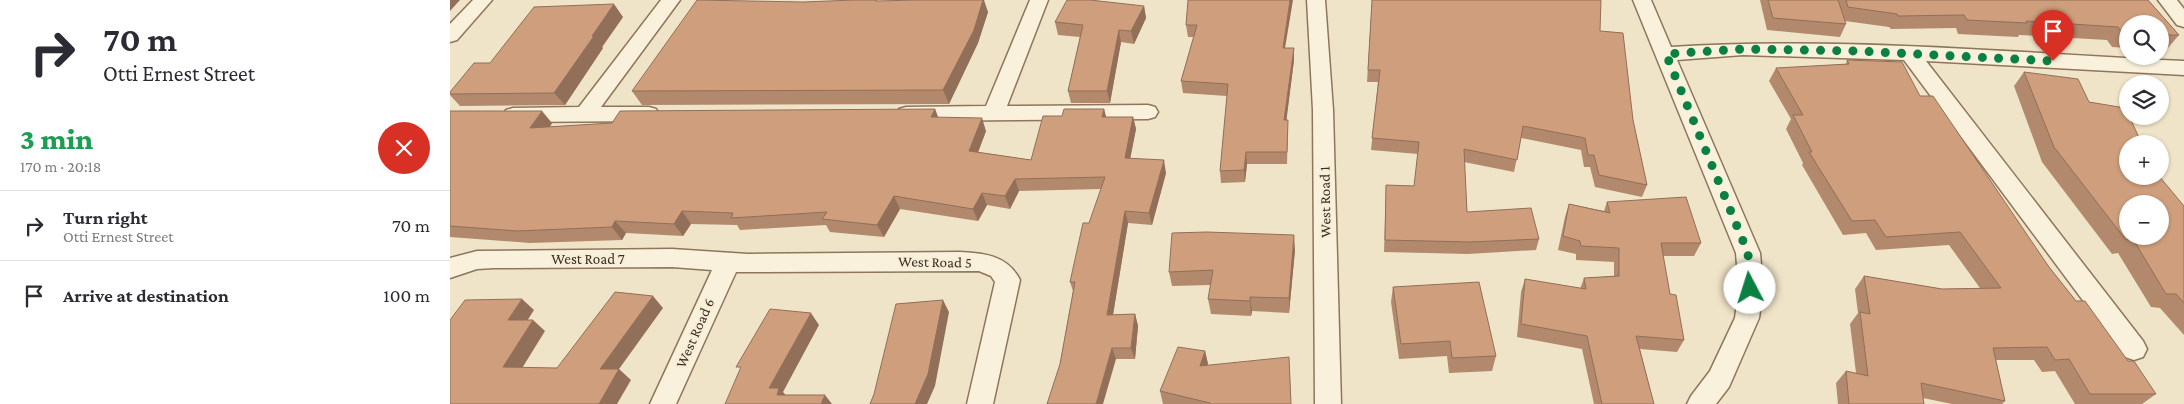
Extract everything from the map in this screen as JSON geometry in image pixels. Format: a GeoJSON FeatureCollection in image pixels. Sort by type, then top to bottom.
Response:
{"type":"FeatureCollection","features":[{"type":"Feature","properties":{"kind":"street"},"geometry":{"type":"LineString","coordinates":[[450,36],[483,0]]}},
{"type":"Feature","properties":{"kind":"street"},"geometry":{"type":"LineString","coordinates":[[586,114],[671,0]]}},
{"type":"Feature","properties":{"kind":"street"},"geometry":{"type":"LineString","coordinates":[[994,113],[1039,0]]}},
{"type":"Feature","properties":{"kind":"street","name":"West Road 1"},"geometry":{"type":"LineString","coordinates":[[1316,0],[1323,110],[1328,404]]}},
{"type":"Feature","properties":{"kind":"street"},"geometry":{"type":"LineString","coordinates":[[1642,0],[1748,253],[1750,288],[1747,318],[1720,379],[1700,404]]}},
{"type":"Feature","properties":{"kind":"street"},"geometry":{"type":"LineString","coordinates":[[2167,0],[2184,21]]}},
{"type":"Feature","properties":{"kind":"street"},"geometry":{"type":"LineString","coordinates":[[1666,54],[1743,49],[1857,51],[2184,68]]}},
{"type":"Feature","properties":{"kind":"street"},"geometry":{"type":"LineString","coordinates":[[1911,55],[2134,349]]}},
{"type":"Feature","properties":{"kind":"street"},"geometry":{"type":"LineString","coordinates":[[886,114],[1148,112]]}},
{"type":"Feature","properties":{"kind":"street"},"geometry":{"type":"LineString","coordinates":[[498,115],[672,114]]}},
{"type":"Feature","properties":{"kind":"street","name":"West Road 7"},"geometry":{"type":"LineString","coordinates":[[450,268],[458,264],[477,260],[494,259],[672,258],[728,262]]}},
{"type":"Feature","properties":{"kind":"street","name":"West Road 5"},"geometry":{"type":"LineString","coordinates":[[728,262],[960,261],[980,262],[1000,269],[1008,280],[980,404]]}},
{"type":"Feature","properties":{"kind":"street","name":"West Road 6"},"geometry":{"type":"LineString","coordinates":[[663,404],[728,262]]}},
{"type":"Feature","properties":{"kind":"building"},"geometry":{"type":"Polygon","coordinates":[[[697,0],[803,2],[983,0],[974,30],[943,90],[632,91],[697,0]]]}},
{"type":"Feature","properties":{"kind":"building"},"geometry":{"type":"Polygon","coordinates":[[[1067,0],[1090,0],[1144,6],[1131,31],[1119,30],[1107,91],[1068,91],[1083,25],[1055,22],[1067,0]]]}},
{"type":"Feature","properties":{"kind":"building"},"geometry":{"type":"Polygon","coordinates":[[[1188,0],[1290,0],[1283,48],[1294,48],[1284,120],[1288,120],[1287,152],[1246,152],[1244,170],[1220,171],[1228,84],[1181,81],[1197,25],[1186,25],[1188,0]]]}},
{"type":"Feature","properties":{"kind":"building"},"geometry":{"type":"Polygon","coordinates":[[[1372,0],[1601,0],[1600,31],[1623,33],[1633,120],[1647,185],[1599,175],[1594,155],[1588,155],[1585,138],[1523,126],[1517,160],[1464,149],[1467,212],[1531,208],[1539,239],[1470,242],[1385,240],[1386,185],[1414,186],[1419,142],[1372,138],[1380,70],[1368,70],[1372,0]]]}},
{"type":"Feature","properties":{"kind":"building"},"geometry":{"type":"Polygon","coordinates":[[[1768,0],[1838,0],[1846,24],[1773,18],[1768,0]]]}},
{"type":"Feature","properties":{"kind":"building"},"geometry":{"type":"Polygon","coordinates":[[[1846,0],[2148,0],[2161,15],[2119,15],[2119,28],[2026,21],[2027,23],[1967,20],[1964,15],[1898,16],[1897,14],[1848,7],[1846,0]]]}},
{"type":"Feature","properties":{"kind":"building"},"geometry":{"type":"Polygon","coordinates":[[[614,4],[554,93],[450,94],[474,63],[490,63],[534,7],[614,4]]]}},
{"type":"Feature","properties":{"kind":"building"},"geometry":{"type":"Polygon","coordinates":[[[2169,24],[2179,35],[2169,35],[2169,24]]]}},
{"type":"Feature","properties":{"kind":"building"},"geometry":{"type":"Polygon","coordinates":[[[1847,60],[1902,62],[1920,96],[1933,96],[2049,267],[2076,301],[2085,301],[2128,361],[2134,361],[2156,394],[2090,394],[2069,359],[2055,360],[2047,347],[1993,348],[2005,401],[1921,383],[1924,404],[1849,404],[1846,371],[1868,376],[1860,312],[1870,314],[1864,276],[1942,289],[2001,288],[1960,232],[1886,237],[1875,220],[1852,221],[1809,152],[1812,152],[1793,115],[1803,115],[1776,68],[1849,64],[1847,60]]]}},
{"type":"Feature","properties":{"kind":"building"},"geometry":{"type":"Polygon","coordinates":[[[2024,72],[2078,79],[2089,102],[2119,107],[2119,125],[2133,125],[2138,135],[2119,135],[2119,185],[2166,185],[2184,206],[2184,303],[2176,294],[2166,294],[2137,245],[2169,245],[2169,195],[2119,195],[2119,231],[2054,147],[2024,72]]]}},
{"type":"Feature","properties":{"kind":"building"},"geometry":{"type":"Polygon","coordinates":[[[935,109],[931,117],[982,118],[969,151],[1031,160],[1043,116],[1062,116],[1064,109],[1104,109],[1102,117],[1133,117],[1125,158],[1164,160],[1149,213],[1125,211],[1107,315],[1135,314],[1131,348],[1112,348],[1096,404],[1047,404],[1060,364],[1075,282],[1070,282],[1083,223],[1089,223],[1105,177],[1015,179],[1005,196],[982,193],[973,209],[894,196],[877,225],[822,219],[827,212],[731,218],[733,213],[682,211],[674,224],[615,221],[612,227],[517,231],[450,226],[450,111],[542,111],[530,128],[612,123],[620,111],[935,109]]]}},
{"type":"Feature","properties":{"kind":"building"},"geometry":{"type":"Polygon","coordinates":[[[1686,197],[1701,243],[1661,243],[1670,294],[1676,295],[1684,340],[1636,336],[1654,404],[1602,404],[1587,336],[1521,324],[1525,279],[1586,289],[1584,278],[1619,276],[1619,248],[1581,246],[1580,241],[1563,236],[1569,204],[1610,213],[1607,202],[1686,197]]]}},
{"type":"Feature","properties":{"kind":"building"},"geometry":{"type":"Polygon","coordinates":[[[1207,232],[1294,235],[1289,298],[1250,297],[1250,301],[1208,299],[1213,270],[1169,272],[1172,233],[1207,232]]]}},
{"type":"Feature","properties":{"kind":"building"},"geometry":{"type":"Polygon","coordinates":[[[1479,282],[1496,356],[1452,358],[1450,341],[1401,344],[1393,287],[1479,282]]]}},
{"type":"Feature","properties":{"kind":"building"},"geometry":{"type":"Polygon","coordinates":[[[615,292],[653,296],[600,369],[619,369],[599,404],[450,404],[450,320],[465,300],[522,299],[508,320],[533,320],[503,367],[557,368],[615,292]]]}},
{"type":"Feature","properties":{"kind":"building"},"geometry":{"type":"Polygon","coordinates":[[[943,300],[928,374],[915,404],[870,404],[896,304],[943,300]]]}},
{"type":"Feature","properties":{"kind":"building"},"geometry":{"type":"Polygon","coordinates":[[[770,309],[811,313],[769,388],[779,388],[777,395],[825,395],[821,404],[725,404],[741,367],[736,367],[770,309]]]}},
{"type":"Feature","properties":{"kind":"building"},"geometry":{"type":"Polygon","coordinates":[[[1178,347],[1205,351],[1200,366],[1289,357],[1291,404],[1210,404],[1160,391],[1178,347]]]}},
{"type":"Feature","properties":{"kind":"route"},"geometry":{"type":"LineString","coordinates":[[1750,288],[1748,253],[1666,54],[1743,49],[1857,51],[2053,61]]}}]}
